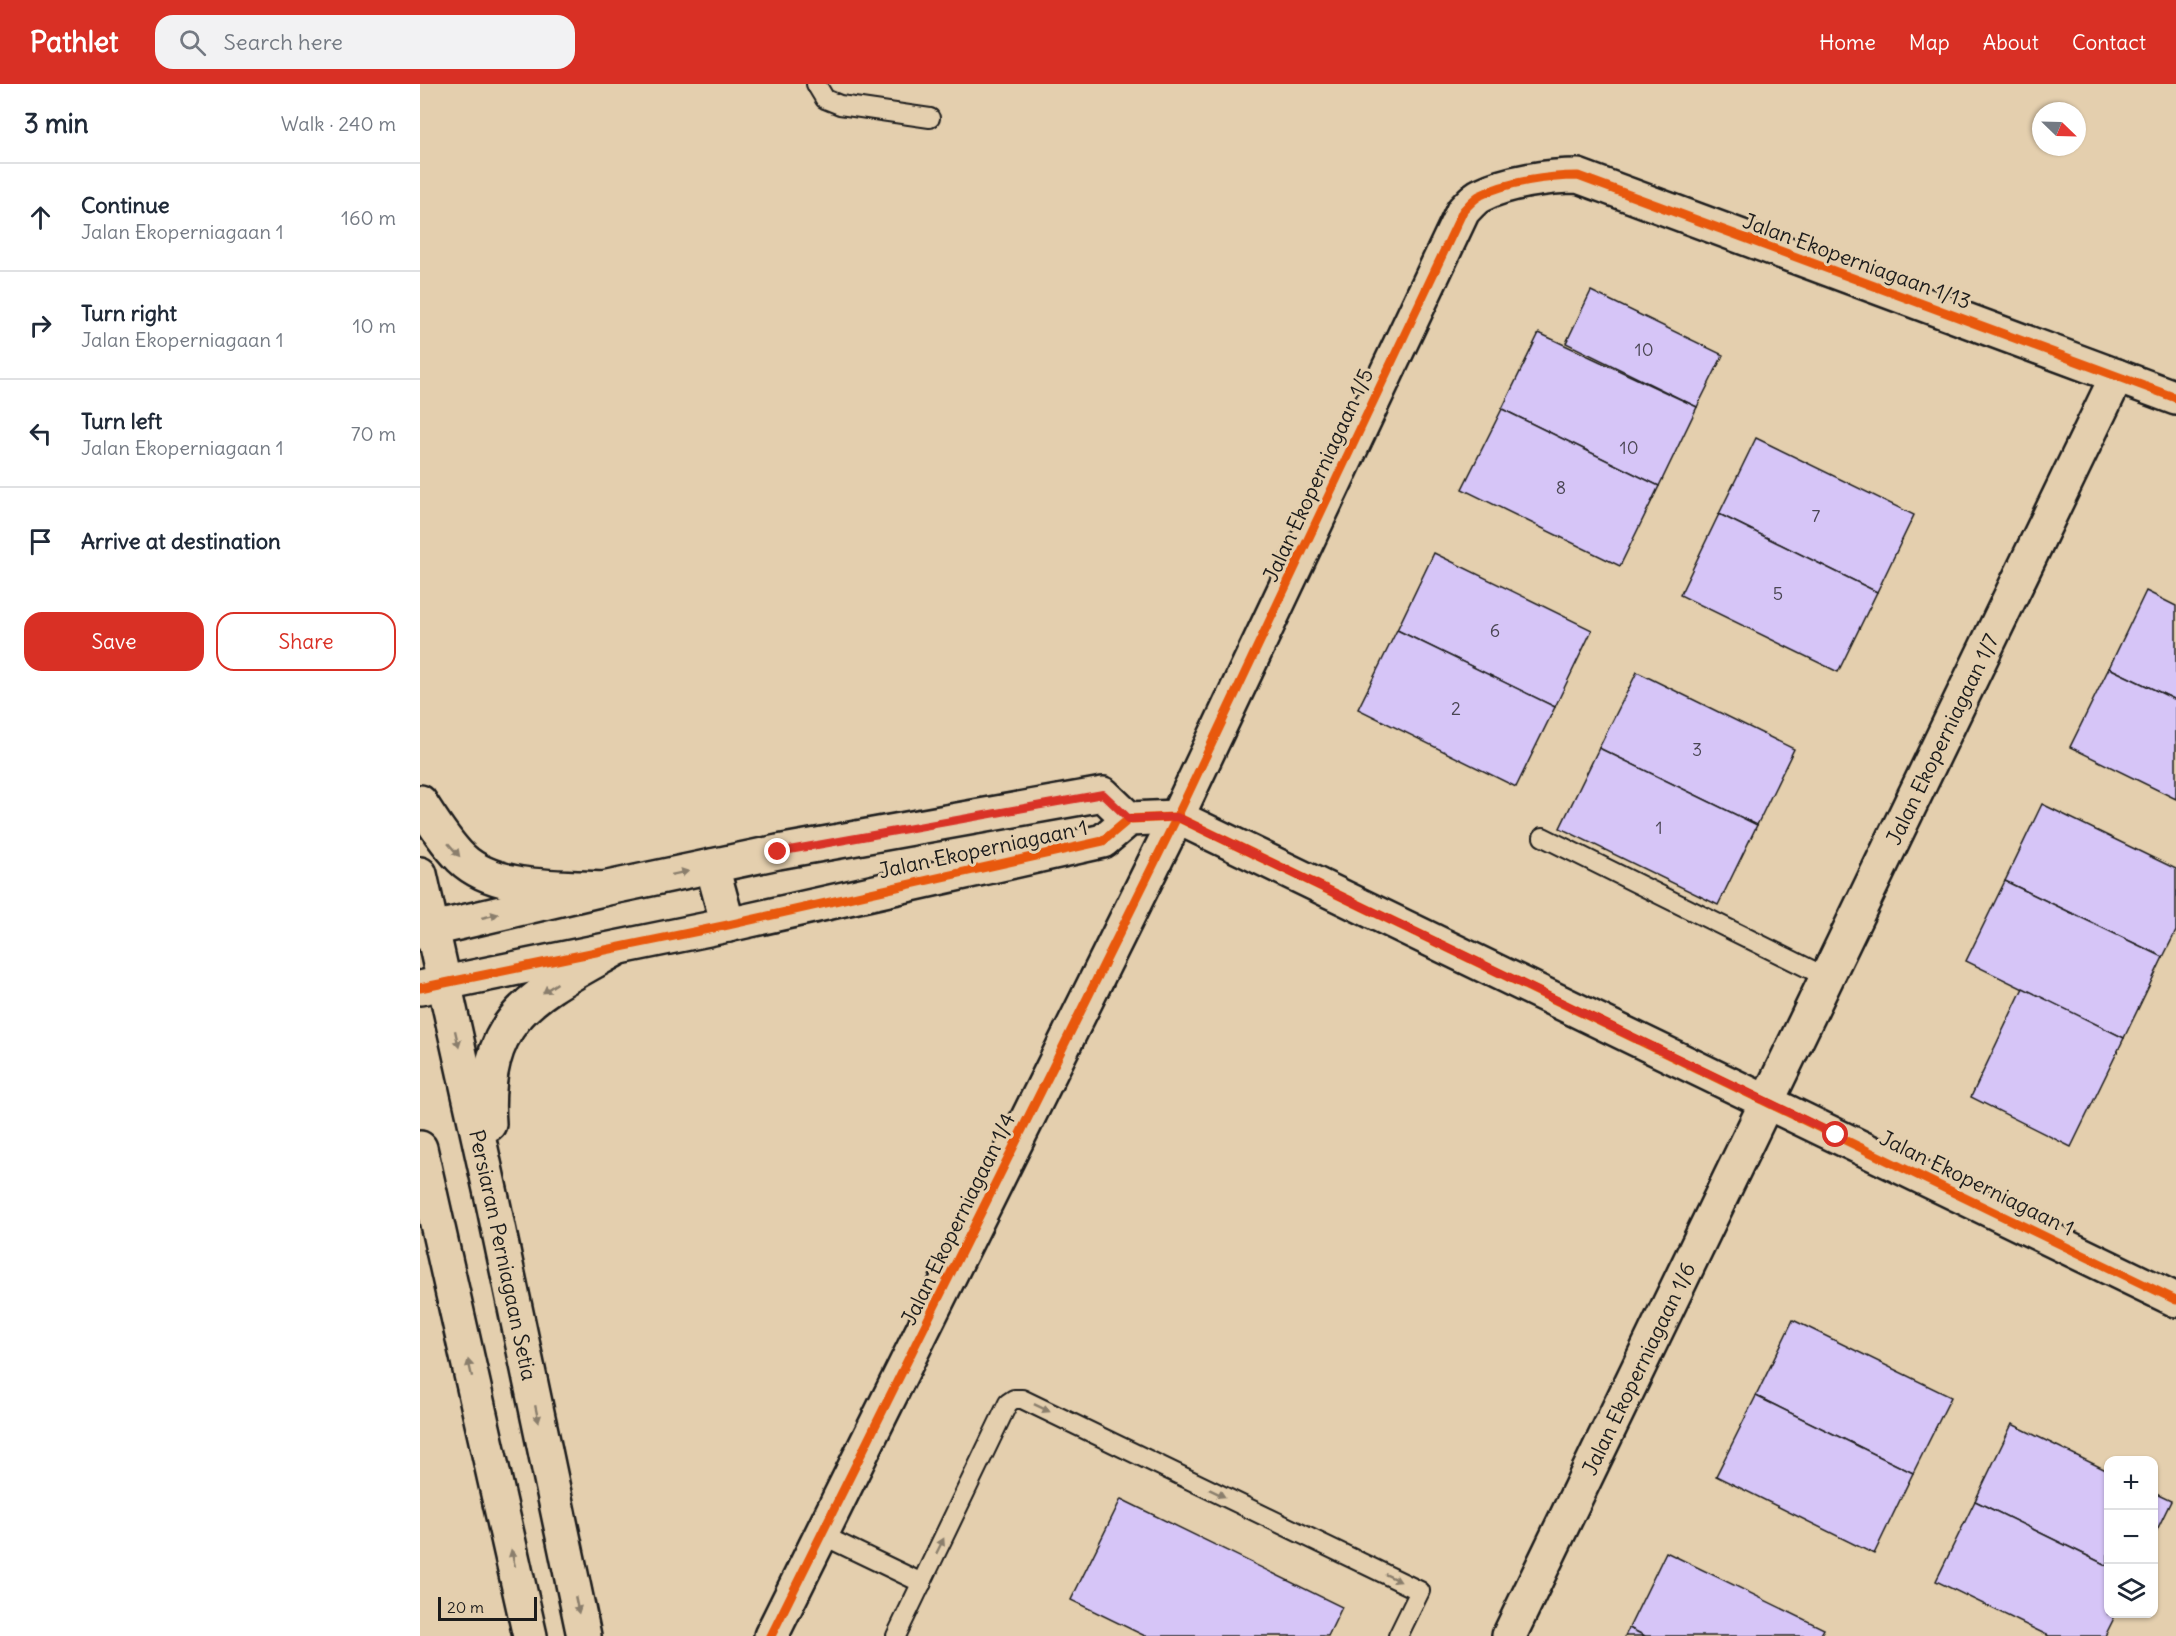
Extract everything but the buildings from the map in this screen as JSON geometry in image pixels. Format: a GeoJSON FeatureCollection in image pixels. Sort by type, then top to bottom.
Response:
{"type":"FeatureCollection","features":[{"type":"Feature","properties":{"kind":"street","name":"Jalan Ekoperniagaan 1/13"},"geometry":{"type":"LineString","coordinates":[[1523,182],[1555,176],[1578,176],[2176,398]]}},
{"type":"Feature","properties":{"kind":"street","name":"Jalan Ekoperniagaan 1/5"},"geometry":{"type":"LineString","coordinates":[[1177,817],[1463,211],[1479,195],[1523,182]]}},
{"type":"Feature","properties":{"kind":"street","name":"Jalan Ekoperniagaan 1/7"},"geometry":{"type":"LineString","coordinates":[[1768,1102],[2117,376]]}},
{"type":"Feature","properties":{"kind":"street","name":"Jalan Ekoperniagaan 1"},"geometry":{"type":"LineString","coordinates":[[427,931],[603,889],[778,852],[1103,794],[1129,819]]}},
{"type":"Feature","properties":{"kind":"street"},"geometry":{"type":"LineString","coordinates":[[420,802],[447,842],[463,860],[492,877],[516,884],[603,889]]}},
{"type":"Feature","properties":{"kind":"street","name":"Jalan Ekoperniagaan 1"},"geometry":{"type":"LineString","coordinates":[[432,985],[728,925],[1103,841],[1129,819],[1177,817],[2176,1300]]}},
{"type":"Feature","properties":{"kind":"street","name":"Jalan Ekoperniagaan 1/4"},"geometry":{"type":"LineString","coordinates":[[771,1636],[1177,817]]}},
{"type":"Feature","properties":{"kind":"street"},"geometry":{"type":"LineString","coordinates":[[712,866],[728,925]]}},
{"type":"Feature","properties":{"kind":"street","name":"Persiaran Perniagaan Setia"},"geometry":{"type":"LineString","coordinates":[[420,874],[432,985],[493,1203],[584,1636]]}},
{"type":"Feature","properties":{"kind":"street"},"geometry":{"type":"LineString","coordinates":[[493,1203],[487,1095],[492,1067],[500,1042],[512,1021],[528,1003],[565,978],[618,948]]}},
{"type":"Feature","properties":{"kind":"street","name":"Jalan Ekoperniagaan 1/6"},"geometry":{"type":"LineString","coordinates":[[1509,1636],[1768,1102]]}},
{"type":"Feature","properties":{"kind":"street"},"geometry":{"type":"LineString","coordinates":[[420,1148],[530,1636]]}},
{"type":"Feature","properties":{"kind":"lane"},"geometry":{"type":"LineString","coordinates":[[816,84],[825,99],[840,105],[930,118]]}},
{"type":"Feature","properties":{"kind":"lane"},"geometry":{"type":"LineString","coordinates":[[1543,837],[1828,978]]}},
{"type":"Feature","properties":{"kind":"lane"},"geometry":{"type":"LineString","coordinates":[[896,1636],[1008,1403],[1014,1399],[1022,1399],[1420,1591],[1398,1636]]}},
{"type":"Feature","properties":{"kind":"lane"},"geometry":{"type":"LineString","coordinates":[[822,1536],[922,1583]]}},
{"type":"Feature","properties":{"kind":"cycle path"},"geometry":{"type":"LineString","coordinates":[[771,1636],[1177,817],[1463,211],[1478,196],[1515,183],[1578,176],[2176,398]]}},
{"type":"Feature","properties":{"kind":"cycle path"},"geometry":{"type":"LineString","coordinates":[[420,988],[728,925],[1103,841],[1129,819],[1177,817],[2176,1300]]}},
{"type":"Feature","properties":{"kind":"route"},"geometry":{"type":"LineString","coordinates":[[778,852],[1103,794],[1129,819],[1177,817],[1836,1135]]}}]}
